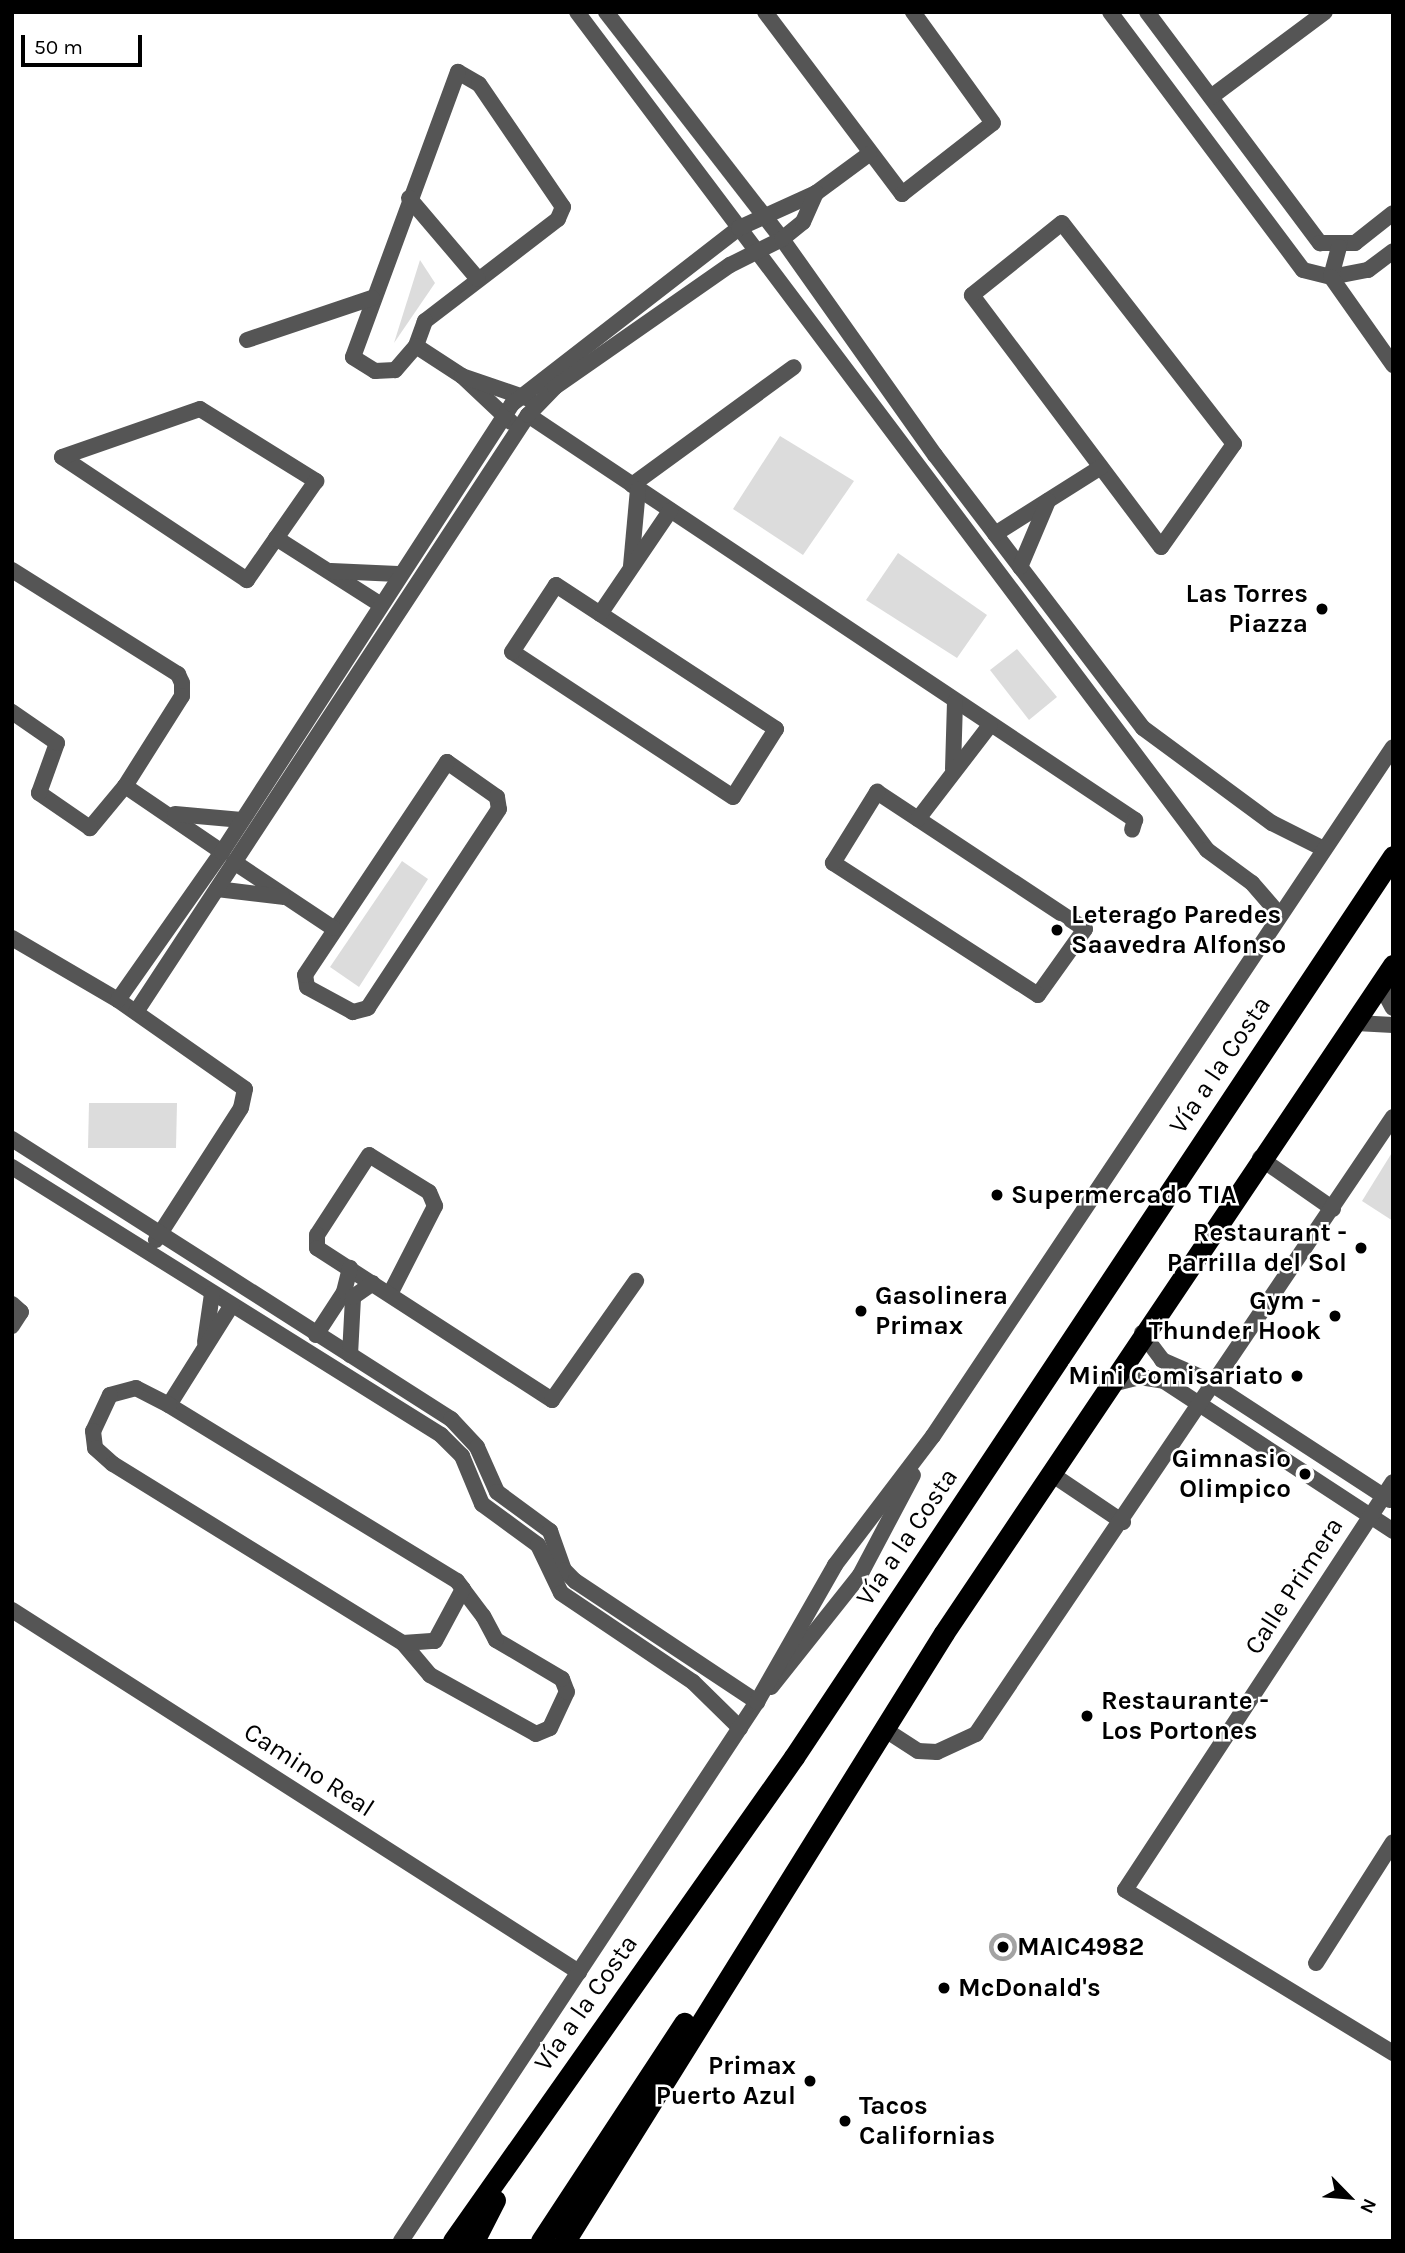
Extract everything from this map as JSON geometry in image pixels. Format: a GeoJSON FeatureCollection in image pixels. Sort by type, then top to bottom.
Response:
{"type":"FeatureCollection","features":[{"type":"Feature","properties":{"kind":"highway","name":"Vía a la Costa"},"geometry":{"type":"LineString","coordinates":[[453,2241],[794,1757],[1393,856]]}},
{"type":"Feature","properties":{"kind":"highway"},"geometry":{"type":"LineString","coordinates":[[565,2241],[766,1913],[1050,1473],[1260,1158],[1356,1023],[1393,965]]}},
{"type":"Feature","properties":{"kind":"highway"},"geometry":{"type":"LineString","coordinates":[[541,2241],[712,1983],[766,1913]]}},
{"type":"Feature","properties":{"kind":"highway"},"geometry":{"type":"LineString","coordinates":[[474,2241],[526,2135]]}},
{"type":"Feature","properties":{"kind":"street"},"geometry":{"type":"LineString","coordinates":[[599,12],[581,17],[739,228],[755,254],[1207,850],[1252,883],[1277,912]]}},
{"type":"Feature","properties":{"kind":"street"},"geometry":{"type":"LineString","coordinates":[[606,12],[782,240],[975,509],[1143,728],[1272,823],[1322,848]]}},
{"type":"Feature","properties":{"kind":"street"},"geometry":{"type":"LineString","coordinates":[[765,12],[892,189],[906,193],[993,124],[913,12]]}},
{"type":"Feature","properties":{"kind":"street"},"geometry":{"type":"LineString","coordinates":[[1110,12],[1303,271],[1331,277],[1368,270],[1393,251]]}},
{"type":"Feature","properties":{"kind":"street"},"geometry":{"type":"LineString","coordinates":[[1147,12],[1320,243],[1339,247]]}},
{"type":"Feature","properties":{"kind":"street"},"geometry":{"type":"LineString","coordinates":[[1211,97],[1325,12]]}},
{"type":"Feature","properties":{"kind":"street"},"geometry":{"type":"LineString","coordinates":[[455,74],[472,76],[564,202],[558,219],[478,279],[425,321],[416,346],[395,370],[360,366],[353,357],[372,298],[455,74]]}},
{"type":"Feature","properties":{"kind":"street"},"geometry":{"type":"LineString","coordinates":[[136,1012],[216,889],[242,820],[378,603],[503,416],[521,395],[739,228],[766,220],[816,193],[869,154]]}},
{"type":"Feature","properties":{"kind":"street"},"geometry":{"type":"LineString","coordinates":[[117,1000],[170,925],[228,857],[354,678],[528,416],[730,265],[782,240],[803,222],[816,193]]}},
{"type":"Feature","properties":{"kind":"street"},"geometry":{"type":"LineString","coordinates":[[409,198],[478,279]]}},
{"type":"Feature","properties":{"kind":"street"},"geometry":{"type":"LineString","coordinates":[[1331,277],[1339,247],[1393,213]]}},
{"type":"Feature","properties":{"kind":"street"},"geometry":{"type":"LineString","coordinates":[[1062,223],[1234,444],[1161,547],[1101,467],[972,295],[1062,223]]}},
{"type":"Feature","properties":{"kind":"street"},"geometry":{"type":"LineString","coordinates":[[1331,277],[1393,365]]}},
{"type":"Feature","properties":{"kind":"street"},"geometry":{"type":"LineString","coordinates":[[247,340],[372,298]]}},
{"type":"Feature","properties":{"kind":"street"},"geometry":{"type":"LineString","coordinates":[[416,346],[462,376],[503,416],[528,416],[1135,820],[1132,830]]}},
{"type":"Feature","properties":{"kind":"street"},"geometry":{"type":"LineString","coordinates":[[630,569],[635,487],[794,367]]}},
{"type":"Feature","properties":{"kind":"street"},"geometry":{"type":"LineString","coordinates":[[462,376],[521,395]]}},
{"type":"Feature","properties":{"kind":"street"},"geometry":{"type":"LineString","coordinates":[[521,395],[528,416]]}},
{"type":"Feature","properties":{"kind":"street"},"geometry":{"type":"LineString","coordinates":[[200,408],[316,481],[276,538],[247,580],[62,457],[200,408]]}},
{"type":"Feature","properties":{"kind":"street"},"geometry":{"type":"LineString","coordinates":[[995,534],[1101,467]]}},
{"type":"Feature","properties":{"kind":"street"},"geometry":{"type":"LineString","coordinates":[[1020,566],[1049,499]]}},
{"type":"Feature","properties":{"kind":"street"},"geometry":{"type":"LineString","coordinates":[[958,523],[975,509]]}},
{"type":"Feature","properties":{"kind":"street"},"geometry":{"type":"LineString","coordinates":[[600,614],[670,511]]}},
{"type":"Feature","properties":{"kind":"street"},"geometry":{"type":"LineString","coordinates":[[276,538],[378,603]]}},
{"type":"Feature","properties":{"kind":"street"},"geometry":{"type":"LineString","coordinates":[[12,570],[178,674],[182,696],[97,825],[81,825],[39,793],[55,740],[12,712]]}},
{"type":"Feature","properties":{"kind":"street"},"geometry":{"type":"LineString","coordinates":[[328,571],[398,573]]}},
{"type":"Feature","properties":{"kind":"street"},"geometry":{"type":"LineString","coordinates":[[556,585],[600,614],[776,729],[733,797],[512,652],[556,585]]}},
{"type":"Feature","properties":{"kind":"street"},"geometry":{"type":"LineString","coordinates":[[338,668],[354,678]]}},
{"type":"Feature","properties":{"kind":"street"},"geometry":{"type":"LineString","coordinates":[[953,772],[956,702]]}},
{"type":"Feature","properties":{"kind":"street"},"geometry":{"type":"LineString","coordinates":[[918,819],[990,724]]}},
{"type":"Feature","properties":{"kind":"street","name":"Vía a la Costa"},"geometry":{"type":"LineString","coordinates":[[401,2241],[757,1702],[835,1565],[933,1436],[1277,912],[1393,747]]}},
{"type":"Feature","properties":{"kind":"street"},"geometry":{"type":"LineString","coordinates":[[455,764],[497,797],[499,809],[369,1008],[353,1012],[307,987],[304,975],[333,928],[442,765],[455,764]]}},
{"type":"Feature","properties":{"kind":"street"},"geometry":{"type":"LineString","coordinates":[[125,786],[172,814],[228,857],[333,928]]}},
{"type":"Feature","properties":{"kind":"street"},"geometry":{"type":"LineString","coordinates":[[877,792],[918,819],[1085,929],[1038,995],[833,863],[877,792]]}},
{"type":"Feature","properties":{"kind":"street"},"geometry":{"type":"LineString","coordinates":[[172,814],[242,820]]}},
{"type":"Feature","properties":{"kind":"street"},"geometry":{"type":"LineString","coordinates":[[216,889],[289,898]]}},
{"type":"Feature","properties":{"kind":"street"},"geometry":{"type":"LineString","coordinates":[[170,925],[186,936]]}},
{"type":"Feature","properties":{"kind":"street"},"geometry":{"type":"LineString","coordinates":[[12,938],[136,1012],[241,1084],[246,1095],[147,1253]]}},
{"type":"Feature","properties":{"kind":"street"},"geometry":{"type":"LineString","coordinates":[[1380,984],[1393,1008]]}},
{"type":"Feature","properties":{"kind":"street"},"geometry":{"type":"LineString","coordinates":[[1356,1023],[1393,1025]]}},
{"type":"Feature","properties":{"kind":"street"},"geometry":{"type":"LineString","coordinates":[[884,1729],[918,1751],[937,1752],[976,1734],[1123,1522],[1200,1404],[1215,1387],[1393,1117]]}},
{"type":"Feature","properties":{"kind":"street"},"geometry":{"type":"LineString","coordinates":[[12,1139],[403,1388],[467,1433],[489,1481],[550,1531],[564,1570],[575,1581],[757,1702]]}},
{"type":"Feature","properties":{"kind":"street"},"geometry":{"type":"LineString","coordinates":[[390,1293],[435,1206],[429,1192],[378,1156],[363,1160],[317,1235],[317,1248],[552,1400],[636,1281]]}},
{"type":"Feature","properties":{"kind":"street"},"geometry":{"type":"LineString","coordinates":[[1260,1158],[1332,1209]]}},
{"type":"Feature","properties":{"kind":"street"},"geometry":{"type":"LineString","coordinates":[[12,1167],[455,1447],[482,1504],[530,1535],[561,1593],[693,1682],[740,1728]]}},
{"type":"Feature","properties":{"kind":"street"},"geometry":{"type":"LineString","coordinates":[[316,1335],[344,1292],[350,1268]]}},
{"type":"Feature","properties":{"kind":"street"},"geometry":{"type":"LineString","coordinates":[[350,1355],[353,1297],[373,1283]]}},
{"type":"Feature","properties":{"kind":"street"},"geometry":{"type":"LineString","coordinates":[[204,1348],[212,1294]]}},
{"type":"Feature","properties":{"kind":"street"},"geometry":{"type":"LineString","coordinates":[[12,1304],[21,1312],[12,1326]]}},
{"type":"Feature","properties":{"kind":"street"},"geometry":{"type":"LineString","coordinates":[[169,1405],[231,1307]]}},
{"type":"Feature","properties":{"kind":"street"},"geometry":{"type":"LineString","coordinates":[[1142,1333],[1162,1360],[1215,1387],[1390,1493]]}},
{"type":"Feature","properties":{"kind":"street"},"geometry":{"type":"LineString","coordinates":[[1108,1385],[1140,1377],[1164,1381],[1393,1531]]}},
{"type":"Feature","properties":{"kind":"street"},"geometry":{"type":"LineString","coordinates":[[124,1387],[169,1405],[463,1589],[496,1640],[562,1679],[567,1692],[550,1728],[536,1734],[430,1675],[403,1643],[95,1448],[101,1411],[124,1387]]}},
{"type":"Feature","properties":{"kind":"street"},"geometry":{"type":"LineString","coordinates":[[392,1405],[403,1388]]}},
{"type":"Feature","properties":{"kind":"street","name":"Vía a la Costa"},"geometry":{"type":"LineString","coordinates":[[757,1702],[860,1575],[933,1436]]}},
{"type":"Feature","properties":{"kind":"street"},"geometry":{"type":"LineString","coordinates":[[1050,1473],[1123,1522]]}},
{"type":"Feature","properties":{"kind":"street","name":"Calle Primera"},"geometry":{"type":"LineString","coordinates":[[1390,1493],[1370,1516],[1125,1890],[1393,2053]]}},
{"type":"Feature","properties":{"kind":"street"},"geometry":{"type":"LineString","coordinates":[[403,1643],[435,1641],[463,1589]]}},
{"type":"Feature","properties":{"kind":"street","name":"Camino Real"},"geometry":{"type":"LineString","coordinates":[[12,1610],[579,1972]]}},
{"type":"Feature","properties":{"kind":"street"},"geometry":{"type":"LineString","coordinates":[[1316,1963],[1393,1842]]}},
{"type":"Feature","properties":{"kind":"shaded area"},"geometry":{"type":"Polygon","coordinates":[[[420,260],[435,283],[394,343],[420,260]]]}},
{"type":"Feature","properties":{"kind":"shaded area"},"geometry":{"type":"Polygon","coordinates":[[[780,436],[854,481],[803,555],[733,509],[780,436]]]}},
{"type":"Feature","properties":{"kind":"shaded area"},"geometry":{"type":"Polygon","coordinates":[[[898,553],[987,615],[957,658],[866,600],[898,553]]]}},
{"type":"Feature","properties":{"kind":"shaded area"},"geometry":{"type":"Polygon","coordinates":[[[1017,649],[1057,697],[1029,720],[990,670],[1017,649]]]}},
{"type":"Feature","properties":{"kind":"shaded area"},"geometry":{"type":"Polygon","coordinates":[[[402,861],[428,879],[359,987],[330,967],[402,861]]]}},
{"type":"Feature","properties":{"kind":"shaded area"},"geometry":{"type":"Polygon","coordinates":[[[89,1103],[177,1103],[176,1148],[88,1148],[89,1103]]]}},
{"type":"Feature","properties":{"kind":"shaded area"},"geometry":{"type":"Polygon","coordinates":[[[1393,1151],[1393,1221],[1362,1201],[1393,1151]]]}},
{"type":"Feature","properties":{"kind":"shaded area","name":"MAIC4982"},"geometry":{"type":"Polygon","coordinates":[[[1003,1933],[1013,1937],[1017,1947],[1013,1957],[1003,1961],[993,1957],[989,1947],[993,1937],[1003,1933]]]}},
{"type":"Feature","properties":{"kind":"place","name":"Las Torres Piazza"},"geometry":{"type":"Point","coordinates":[1322,609]}},
{"type":"Feature","properties":{"kind":"place","name":"Leterago Paredes Saavedra Alfonso"},"geometry":{"type":"Point","coordinates":[1057,930]}},
{"type":"Feature","properties":{"kind":"place","name":"Supermercado TIA"},"geometry":{"type":"Point","coordinates":[997,1195]}},
{"type":"Feature","properties":{"kind":"place","name":"Restaurant - Parrilla del Sol"},"geometry":{"type":"Point","coordinates":[1361,1248]}},
{"type":"Feature","properties":{"kind":"place","name":"Gasolinera Primax"},"geometry":{"type":"Point","coordinates":[861,1311]}},
{"type":"Feature","properties":{"kind":"place","name":"Gym - Thunder Hook"},"geometry":{"type":"Point","coordinates":[1335,1316]}},
{"type":"Feature","properties":{"kind":"place","name":"Mini Comisariato"},"geometry":{"type":"Point","coordinates":[1297,1376]}},
{"type":"Feature","properties":{"kind":"place","name":"Gimnasio Olimpico"},"geometry":{"type":"Point","coordinates":[1305,1474]}},
{"type":"Feature","properties":{"kind":"place","name":"Restaurante - Los Portones"},"geometry":{"type":"Point","coordinates":[1087,1716]}},
{"type":"Feature","properties":{"kind":"place","name":"MAIC4982"},"geometry":{"type":"Point","coordinates":[1003,1947]}},
{"type":"Feature","properties":{"kind":"place","name":"McDonald's"},"geometry":{"type":"Point","coordinates":[944,1988]}},
{"type":"Feature","properties":{"kind":"place","name":"Primax Puerto Azul"},"geometry":{"type":"Point","coordinates":[810,2081]}},
{"type":"Feature","properties":{"kind":"place","name":"Tacos Californias"},"geometry":{"type":"Point","coordinates":[845,2121]}}]}
